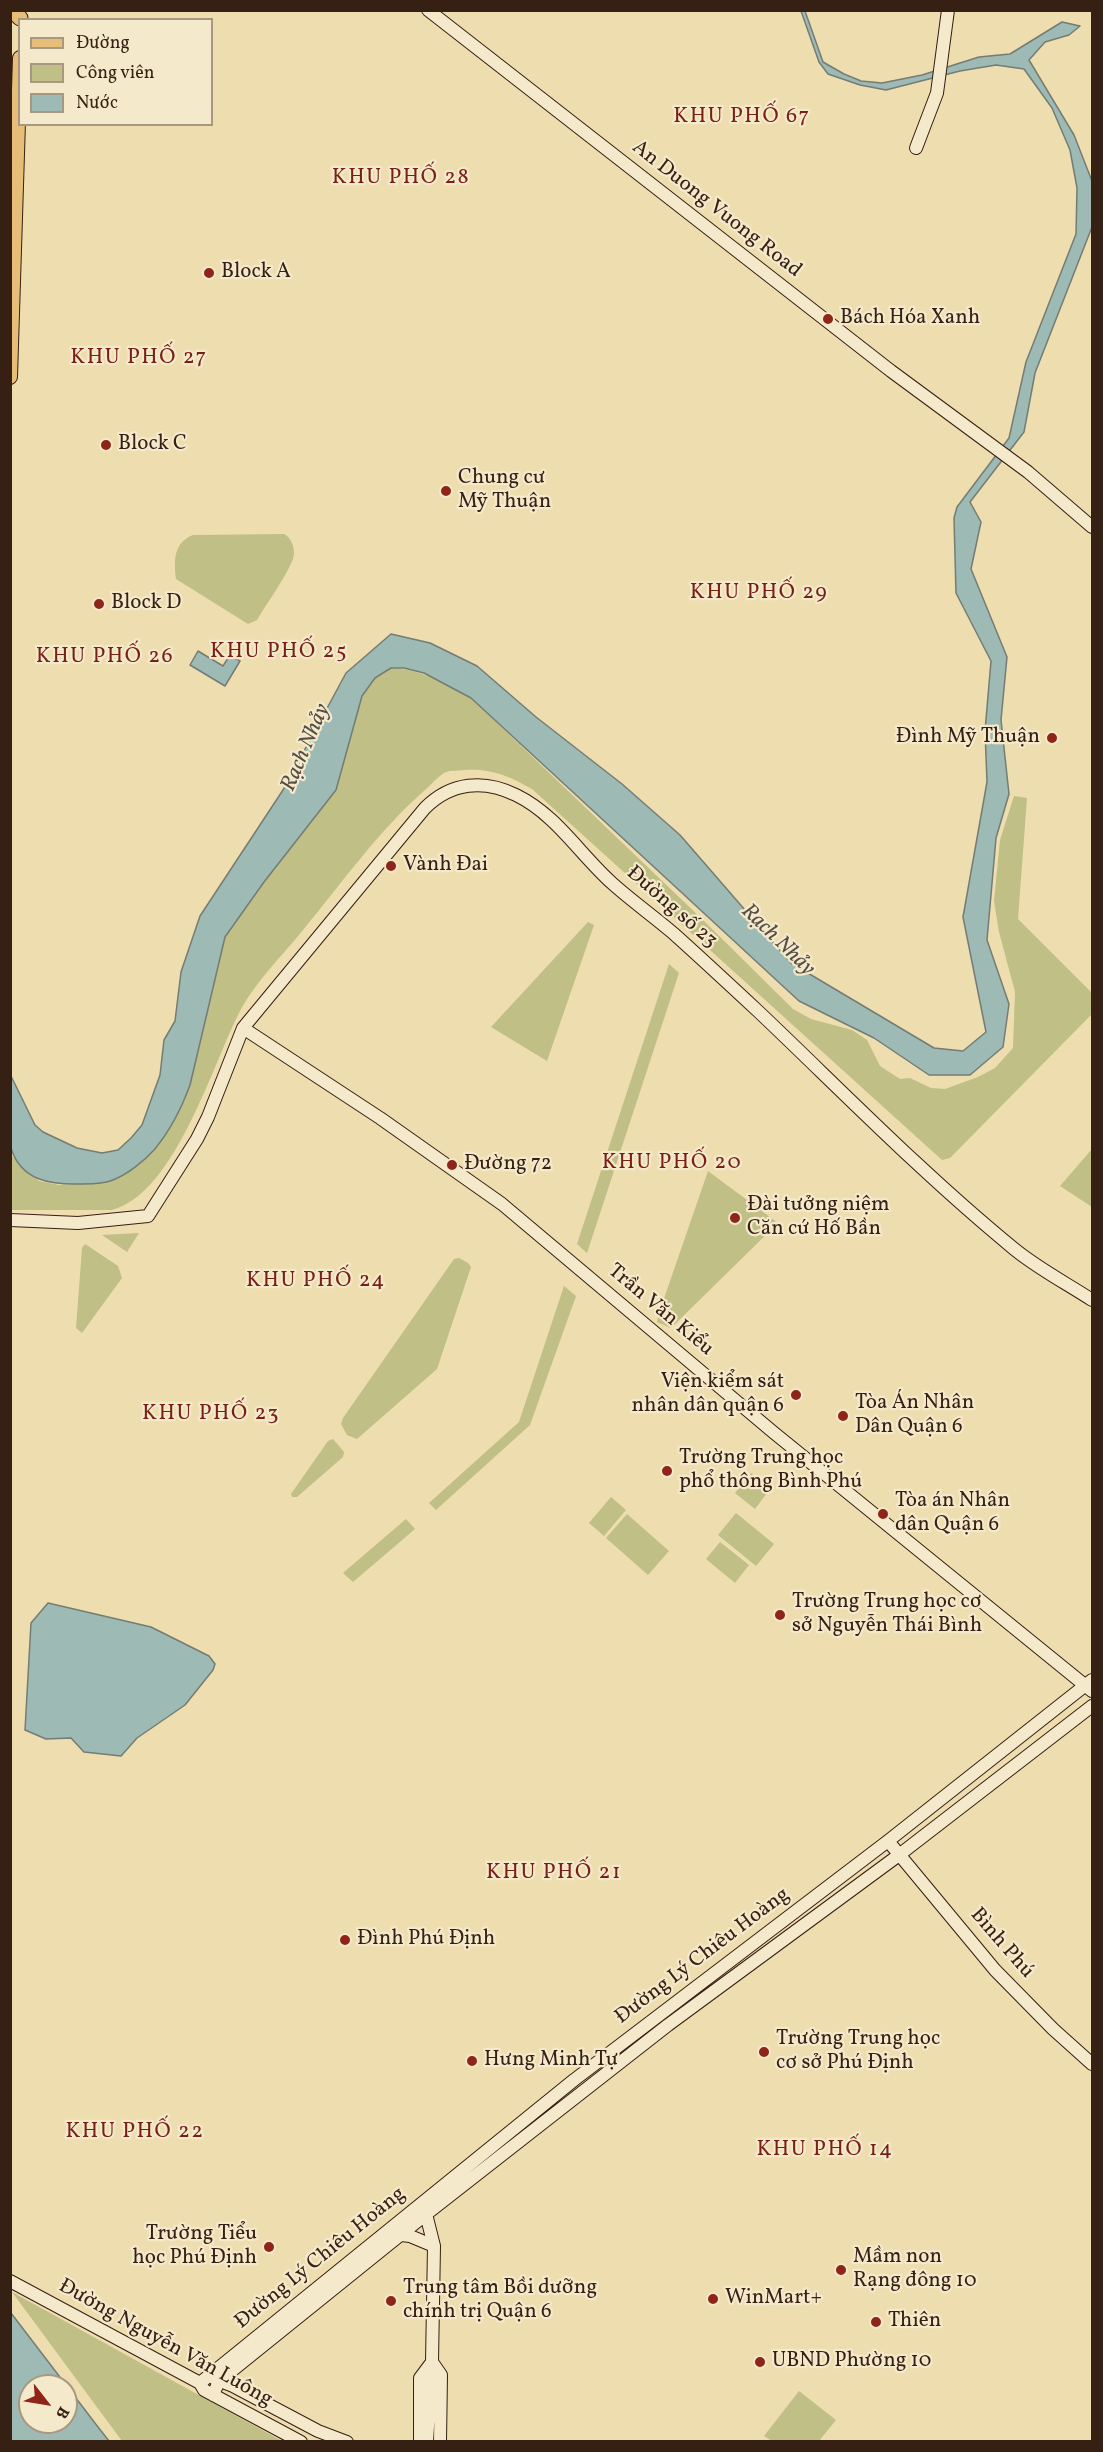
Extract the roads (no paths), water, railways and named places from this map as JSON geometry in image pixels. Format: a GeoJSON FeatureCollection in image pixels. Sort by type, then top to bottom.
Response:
{"type":"FeatureCollection","features":[{"type":"Feature","properties":{"kind":"main road","name":"An Duong Vuong Road"},"geometry":{"type":"LineString","coordinates":[[428,10],[981,439],[1028,472],[1092,527]]}},
{"type":"Feature","properties":{"kind":"main road"},"geometry":{"type":"LineString","coordinates":[[916,148],[934,102],[939,82],[948,10]]}},
{"type":"Feature","properties":{"kind":"main road"},"geometry":{"type":"LineString","coordinates":[[10,377],[18,122]]}},
{"type":"Feature","properties":{"kind":"main road","name":"Đường số 23"},"geometry":{"type":"LineString","coordinates":[[10,1220],[78,1223],[147,1216],[197,1140],[243,1028],[434,799],[459,786],[473,785],[502,790],[531,804],[562,830],[611,883],[674,934],[938,1184],[1013,1249],[1092,1300]]}},
{"type":"Feature","properties":{"kind":"main road","name":"Trần Văn Kiểu"},"geometry":{"type":"LineString","coordinates":[[243,1028],[380,1118],[502,1204],[773,1432],[1090,1685]]}},
{"type":"Feature","properties":{"kind":"main road","name":"Đường Lý Chiêu Hoàng"},"geometry":{"type":"LineString","coordinates":[[209,2380],[363,2248],[574,2080],[888,1842],[1090,1685]]}},
{"type":"Feature","properties":{"kind":"main road","name":"Đường Lý Chiêu Hoàng"},"geometry":{"type":"LineString","coordinates":[[209,2380],[401,2235],[668,2025],[899,1855],[1092,1706]]}},
{"type":"Feature","properties":{"kind":"main road","name":"Bình Phú"},"geometry":{"type":"LineString","coordinates":[[888,1842],[1002,1978],[1092,2064]]}},
{"type":"Feature","properties":{"kind":"main road"},"geometry":{"type":"LineString","coordinates":[[425,2200],[425,2215],[434,2246],[432,2362],[427,2442]]}},
{"type":"Feature","properties":{"kind":"main road"},"geometry":{"type":"LineString","coordinates":[[401,2235],[410,2236],[434,2246]]}},
{"type":"Feature","properties":{"kind":"main road","name":"Đường Nguyễn Văn Luông"},"geometry":{"type":"LineString","coordinates":[[10,2281],[209,2380],[233,2386],[318,2431],[347,2442]]}},
{"type":"Feature","properties":{"kind":"main road"},"geometry":{"type":"LineString","coordinates":[[420,2442],[420,2378],[432,2362]]}},
{"type":"Feature","properties":{"kind":"main road"},"geometry":{"type":"LineString","coordinates":[[432,2362],[441,2375],[440,2442]]}},
{"type":"Feature","properties":{"kind":"main road","name":"Đường Nguyễn Văn Luông"},"geometry":{"type":"LineString","coordinates":[[209,2380],[204,2390],[301,2442]]}},
{"type":"Feature","properties":{"kind":"main road"},"geometry":{"type":"LineString","coordinates":[[318,2431],[337,2429],[360,2442]]}},
{"type":"Feature","properties":{"kind":"main road"},"geometry":{"type":"LineString","coordinates":[[318,2431],[328,2442]]}},
{"type":"Feature","properties":{"kind":"water","name":"Rạch Nhảy"},"geometry":{"type":"Polygon","coordinates":[[[801,11],[805,11],[823,62],[861,81],[882,83],[922,75],[979,57],[1010,54],[1062,22],[1080,26],[1069,35],[1045,42],[1029,60],[1074,135],[1092,181],[1092,227],[1035,373],[1024,432],[970,502],[981,522],[971,569],[1007,657],[1001,720],[1009,794],[996,838],[987,940],[1009,1004],[1003,1047],[970,1075],[929,1075],[874,1038],[799,1001],[471,698],[424,673],[404,668],[391,668],[375,678],[362,696],[336,790],[264,882],[225,937],[190,1085],[175,1119],[160,1143],[135,1167],[106,1182],[70,1184],[49,1182],[30,1174],[22,1168],[11,1148],[10,1074],[35,1125],[43,1132],[77,1148],[102,1153],[118,1150],[131,1138],[142,1125],[160,1075],[164,1040],[175,1021],[181,972],[200,916],[283,790],[346,673],[391,634],[430,643],[477,666],[536,717],[622,784],[680,835],[791,963],[934,1048],[963,1051],[986,1032],[963,917],[987,782],[985,731],[991,661],[956,593],[954,518],[957,507],[1009,438],[1026,362],[1076,234],[1077,188],[1070,150],[1052,108],[1024,69],[996,65],[960,71],[886,90],[860,85],[828,74],[819,62],[801,11]]]}},
{"type":"Feature","properties":{"kind":"water"},"geometry":{"type":"Polygon","coordinates":[[[198,651],[223,666],[230,655],[240,661],[225,686],[190,665],[198,651]]]}},
{"type":"Feature","properties":{"kind":"water"},"geometry":{"type":"Polygon","coordinates":[[[48,1603],[151,1627],[209,1656],[215,1664],[213,1670],[185,1705],[137,1738],[121,1756],[84,1752],[71,1738],[46,1739],[25,1730],[31,1623],[48,1603]]]}},
{"type":"Feature","properties":{"kind":"water"},"geometry":{"type":"Polygon","coordinates":[[[11,2313],[58,2374],[18,2374],[18,2434],[78,2434],[78,2401],[109,2441],[11,2441],[11,2313]]]}},
{"type":"Feature","properties":{"kind":"place","name":"Block A"},"geometry":{"type":"Point","coordinates":[209,273]}},
{"type":"Feature","properties":{"kind":"place","name":"Bách Hóa Xanh"},"geometry":{"type":"Point","coordinates":[828,319]}},
{"type":"Feature","properties":{"kind":"place","name":"Block C"},"geometry":{"type":"Point","coordinates":[106,445]}},
{"type":"Feature","properties":{"kind":"place","name":"Chung cư Mỹ Thuận"},"geometry":{"type":"Point","coordinates":[446,491]}},
{"type":"Feature","properties":{"kind":"place","name":"Block D"},"geometry":{"type":"Point","coordinates":[99,604]}},
{"type":"Feature","properties":{"kind":"place","name":"Đình Mỹ Thuận"},"geometry":{"type":"Point","coordinates":[1052,738]}},
{"type":"Feature","properties":{"kind":"place","name":"Vành Đai"},"geometry":{"type":"Point","coordinates":[391,866]}},
{"type":"Feature","properties":{"kind":"place","name":"Đường 72"},"geometry":{"type":"Point","coordinates":[452,1165]}},
{"type":"Feature","properties":{"kind":"place","name":"Đài tưởng niệm Căn cứ Hố Bần"},"geometry":{"type":"Point","coordinates":[735,1218]}},
{"type":"Feature","properties":{"kind":"place","name":"Viện kiểm sát nhân dân quận 6"},"geometry":{"type":"Point","coordinates":[796,1395]}},
{"type":"Feature","properties":{"kind":"place","name":"Tòa Án Nhân Dân Quận 6"},"geometry":{"type":"Point","coordinates":[843,1416]}},
{"type":"Feature","properties":{"kind":"place","name":"Trường Trung học phổ thông Bình Phú"},"geometry":{"type":"Point","coordinates":[667,1471]}},
{"type":"Feature","properties":{"kind":"place","name":"Tòa án Nhân dân Quận 6"},"geometry":{"type":"Point","coordinates":[883,1514]}},
{"type":"Feature","properties":{"kind":"place","name":"Trường Trung học cơ sở Nguyễn Thái Bình"},"geometry":{"type":"Point","coordinates":[780,1615]}},
{"type":"Feature","properties":{"kind":"place","name":"Đình Phú Định"},"geometry":{"type":"Point","coordinates":[345,1940]}},
{"type":"Feature","properties":{"kind":"place","name":"Trường Trung học cơ sở Phú Định"},"geometry":{"type":"Point","coordinates":[764,2052]}},
{"type":"Feature","properties":{"kind":"place","name":"Hưng Minh Tự"},"geometry":{"type":"Point","coordinates":[472,2061]}},
{"type":"Feature","properties":{"kind":"place","name":"Trường Tiểu học Phú Định"},"geometry":{"type":"Point","coordinates":[269,2247]}},
{"type":"Feature","properties":{"kind":"place","name":"Mầm non Rạng đông 10"},"geometry":{"type":"Point","coordinates":[841,2270]}},
{"type":"Feature","properties":{"kind":"place","name":"WinMart+"},"geometry":{"type":"Point","coordinates":[713,2299]}},
{"type":"Feature","properties":{"kind":"place","name":"Trung tâm Bồi dưỡng chính trị Quận 6"},"geometry":{"type":"Point","coordinates":[391,2301]}},
{"type":"Feature","properties":{"kind":"place","name":"Thiên"},"geometry":{"type":"Point","coordinates":[876,2322]}},
{"type":"Feature","properties":{"kind":"place","name":"UBND Phường 10"},"geometry":{"type":"Point","coordinates":[760,2362]}},
{"type":"Feature","properties":{"kind":"district","name":"KHU PHỐ 67"},"geometry":{"type":"Point","coordinates":[742,118]}},
{"type":"Feature","properties":{"kind":"district","name":"KHU PHỐ 28"},"geometry":{"type":"Point","coordinates":[401,179]}},
{"type":"Feature","properties":{"kind":"district","name":"KHU PHỐ 27"},"geometry":{"type":"Point","coordinates":[139,359]}},
{"type":"Feature","properties":{"kind":"district","name":"KHU PHỐ 29"},"geometry":{"type":"Point","coordinates":[759,594]}},
{"type":"Feature","properties":{"kind":"district","name":"KHU PHỐ 25"},"geometry":{"type":"Point","coordinates":[279,653]}},
{"type":"Feature","properties":{"kind":"district","name":"KHU PHỐ 26"},"geometry":{"type":"Point","coordinates":[105,658]}},
{"type":"Feature","properties":{"kind":"district","name":"KHU PHỐ 20"},"geometry":{"type":"Point","coordinates":[672,1164]}},
{"type":"Feature","properties":{"kind":"district","name":"KHU PHỐ 24"},"geometry":{"type":"Point","coordinates":[316,1282]}},
{"type":"Feature","properties":{"kind":"district","name":"KHU PHỐ 23"},"geometry":{"type":"Point","coordinates":[211,1415]}},
{"type":"Feature","properties":{"kind":"district","name":"KHU PHỐ 21"},"geometry":{"type":"Point","coordinates":[554,1874]}},
{"type":"Feature","properties":{"kind":"district","name":"KHU PHỐ 22"},"geometry":{"type":"Point","coordinates":[135,2133]}},
{"type":"Feature","properties":{"kind":"district","name":"KHU PHỐ 14"},"geometry":{"type":"Point","coordinates":[825,2151]}}]}
